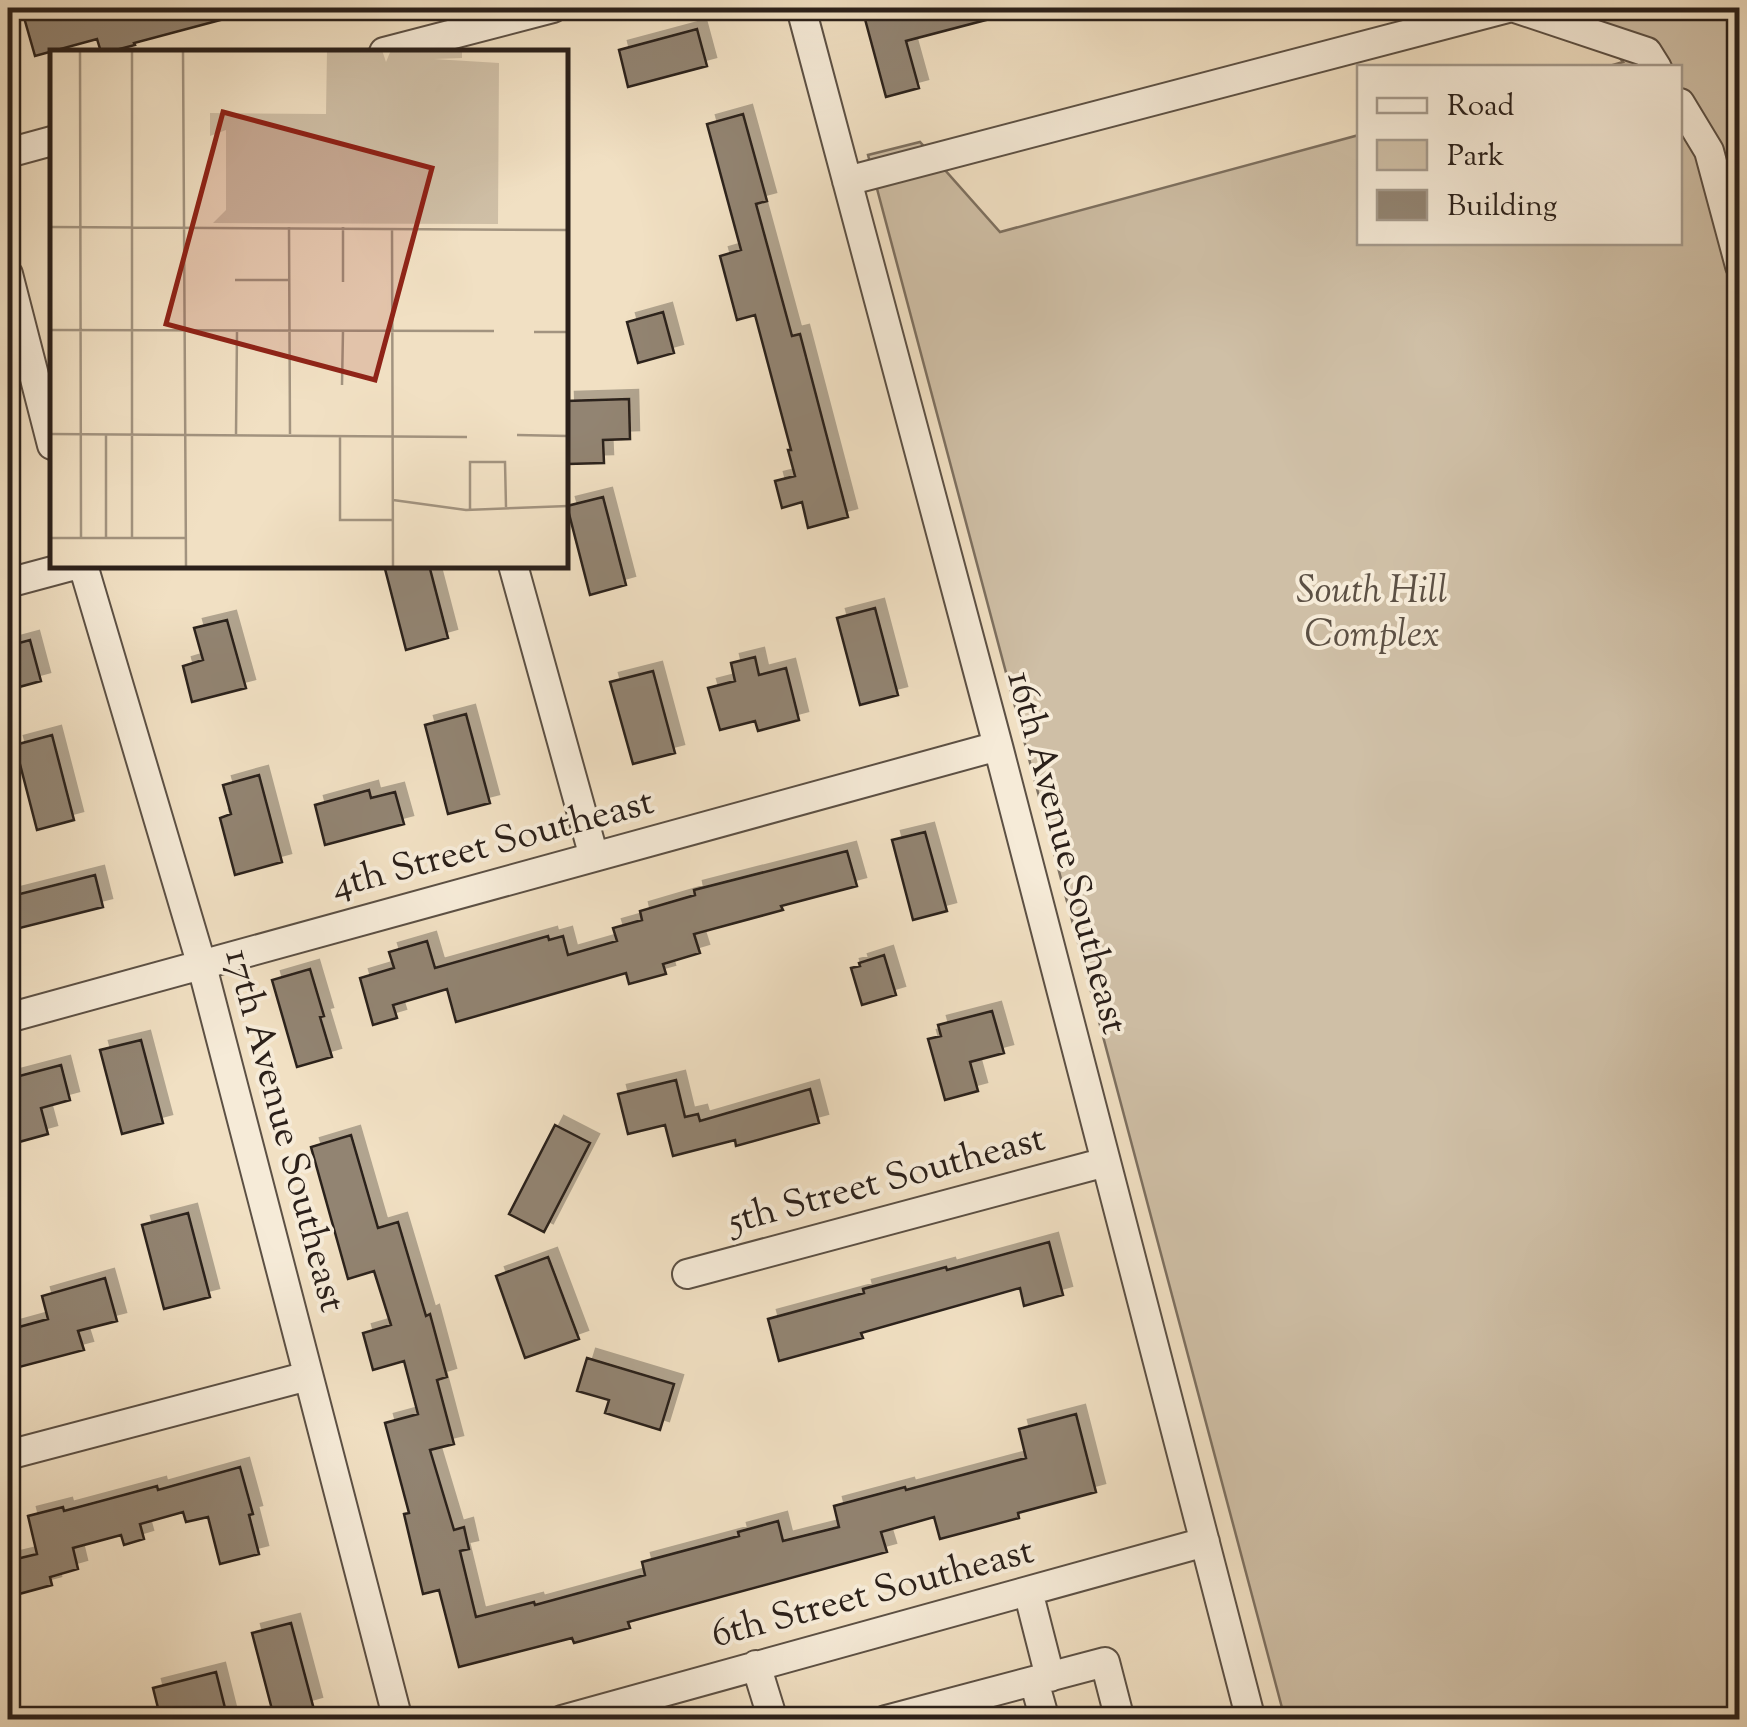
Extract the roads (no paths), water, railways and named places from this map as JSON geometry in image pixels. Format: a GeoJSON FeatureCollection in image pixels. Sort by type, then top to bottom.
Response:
{"type":"FeatureCollection","features":[{"type":"Feature","properties":{"kind":"street"},"geometry":{"type":"LineString","coordinates":[[392,50],[552,8]]}},
{"type":"Feature","properties":{"kind":"street","name":"16th Avenue Southeast"},"geometry":{"type":"LineString","coordinates":[[801,8],[1251,1720]]}},
{"type":"Feature","properties":{"kind":"street"},"geometry":{"type":"LineString","coordinates":[[848,181],[1511,8],[1647,52],[1655,65]]}},
{"type":"Feature","properties":{"kind":"street"},"geometry":{"type":"LineString","coordinates":[[1682,107],[1710,152],[1740,266]]}},
{"type":"Feature","properties":{"kind":"street"},"geometry":{"type":"LineString","coordinates":[[8,153],[50,142]]}},
{"type":"Feature","properties":{"kind":"street"},"geometry":{"type":"LineString","coordinates":[[8,274],[50,437]]}},
{"type":"Feature","properties":{"kind":"street"},"geometry":{"type":"LineString","coordinates":[[8,583],[64,568]]}},
{"type":"Feature","properties":{"kind":"street","name":"17th Avenue Southeast"},"geometry":{"type":"LineString","coordinates":[[84,568],[202,966],[398,1720]]}},
{"type":"Feature","properties":{"kind":"street"},"geometry":{"type":"LineString","coordinates":[[513,568],[594,857]]}},
{"type":"Feature","properties":{"kind":"street","name":"4th Street Southeast"},"geometry":{"type":"LineString","coordinates":[[8,1018],[998,746]]}},
{"type":"Feature","properties":{"kind":"street","name":"5th Street Southeast"},"geometry":{"type":"LineString","coordinates":[[686,1274],[1106,1162]]}},
{"type":"Feature","properties":{"kind":"street"},"geometry":{"type":"LineString","coordinates":[[8,1455],[308,1376]]}},
{"type":"Feature","properties":{"kind":"street","name":"6th Street Southeast"},"geometry":{"type":"LineString","coordinates":[[562,1720],[1205,1542]]}},
{"type":"Feature","properties":{"kind":"street"},"geometry":{"type":"LineString","coordinates":[[1028,1591],[1045,1720]]}},
{"type":"Feature","properties":{"kind":"street"},"geometry":{"type":"LineString","coordinates":[[886,1720],[1105,1662],[1120,1720]]}},
{"type":"Feature","properties":{"kind":"street"},"geometry":{"type":"LineString","coordinates":[[756,1666],[773,1720]]}},
{"type":"Feature","properties":{"kind":"park label","name":"South Hill Complex"},"geometry":{"type":"Point","coordinates":[1372,614]}}]}
